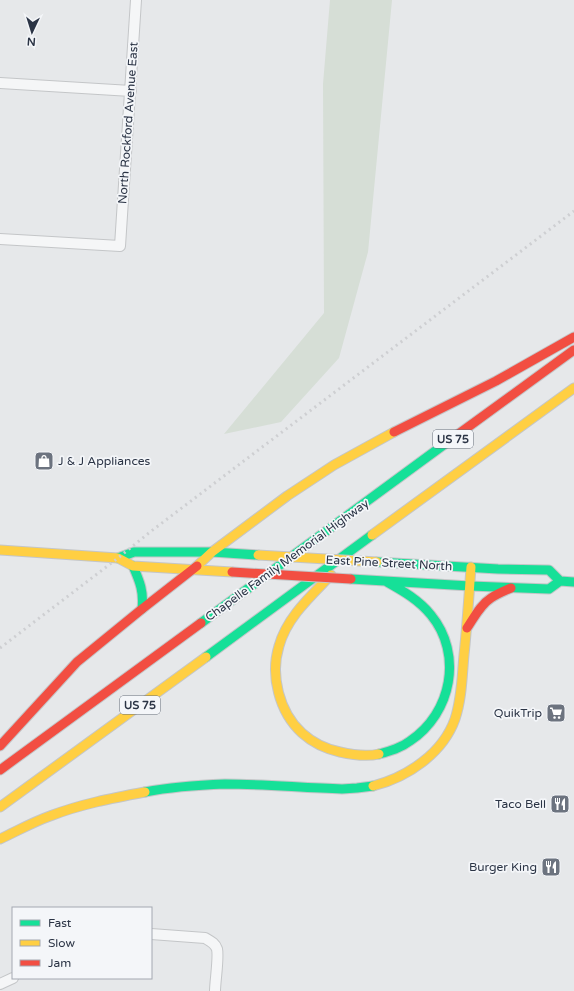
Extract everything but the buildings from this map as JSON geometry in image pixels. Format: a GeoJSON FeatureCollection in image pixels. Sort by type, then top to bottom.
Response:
{"type":"FeatureCollection","features":[{"type":"Feature","properties":{"kind":"main road"},"geometry":{"type":"LineString","coordinates":[[0,746],[77,662],[193,570],[212,552],[287,496],[334,465],[375,442],[496,381],[574,337]]}},
{"type":"Feature","properties":{"kind":"main road","name":"Chapelle Family Memorial Highway"},"geometry":{"type":"LineString","coordinates":[[0,770],[574,350]]}},
{"type":"Feature","properties":{"kind":"main road","name":"US 75"},"geometry":{"type":"LineString","coordinates":[[0,807],[574,388]]}},
{"type":"Feature","properties":{"kind":"main road"},"geometry":{"type":"LineString","coordinates":[[359,545],[296,613],[281,638],[275,662],[276,681],[280,698],[293,723],[312,740],[323,747],[336,752],[360,756],[372,756],[394,751],[404,746],[432,722],[439,711],[447,692],[449,661],[444,637],[440,628],[419,602],[387,582]]}},
{"type":"Feature","properties":{"kind":"main road","name":"East Pine Street North"},"geometry":{"type":"LineString","coordinates":[[0,550],[118,558],[133,566],[387,582],[549,589],[560,581],[574,582]]}},
{"type":"Feature","properties":{"kind":"main road","name":"East Pine Street North"},"geometry":{"type":"LineString","coordinates":[[118,558],[134,552],[212,552],[377,562],[550,570],[560,581]]}},
{"type":"Feature","properties":{"kind":"main road"},"geometry":{"type":"LineString","coordinates":[[133,566],[143,589],[144,598],[142,609]]}},
{"type":"Feature","properties":{"kind":"main road"},"geometry":{"type":"LineString","coordinates":[[0,839],[43,819],[77,807],[107,799],[155,790],[226,784],[348,790],[376,786],[399,778],[429,757],[438,747],[447,736],[457,712],[461,695],[471,567]]}},
{"type":"Feature","properties":{"kind":"main road"},"geometry":{"type":"LineString","coordinates":[[467,629],[487,602],[511,588]]}},
{"type":"Feature","properties":{"kind":"street","name":"North Rockford Avenue East"},"geometry":{"type":"LineString","coordinates":[[0,239],[120,246],[136,0]]}},
{"type":"Feature","properties":{"kind":"street"},"geometry":{"type":"LineString","coordinates":[[0,83],[131,91]]}},
{"type":"Feature","properties":{"kind":"street"},"geometry":{"type":"LineString","coordinates":[[152,934],[205,938],[211,941],[215,946],[217,954],[215,991]]}},
{"type":"Feature","properties":{"kind":"street"},"geometry":{"type":"LineString","coordinates":[[0,984],[12,978]]}},
{"type":"Feature","properties":{"kind":"shaded area"},"geometry":{"type":"Polygon","coordinates":[[[330,0],[392,0],[368,252],[339,358],[281,422],[224,434],[324,313],[323,84],[330,0]]]}},
{"type":"Feature","properties":{"kind":"railway"},"geometry":{"type":"LineString","coordinates":[[0,648],[150,532],[574,211]]}},
{"type":"Feature","properties":{"kind":"traffic: fast"},"geometry":{"type":"LineString","coordinates":[[201,623],[453,438]]}},
{"type":"Feature","properties":{"kind":"traffic: fast"},"geometry":{"type":"LineString","coordinates":[[206,657],[372,535]]}},
{"type":"Feature","properties":{"kind":"traffic: fast"},"geometry":{"type":"LineString","coordinates":[[118,558],[134,552],[212,552],[258,555]]}},
{"type":"Feature","properties":{"kind":"traffic: fast"},"geometry":{"type":"LineString","coordinates":[[377,562],[498,569],[549,570],[560,581]]}},
{"type":"Feature","properties":{"kind":"traffic: fast"},"geometry":{"type":"LineString","coordinates":[[133,566],[141,587],[142,609]]}},
{"type":"Feature","properties":{"kind":"traffic: fast"},"geometry":{"type":"LineString","coordinates":[[351,579],[549,589],[560,581],[574,582]]}},
{"type":"Feature","properties":{"kind":"traffic: fast"},"geometry":{"type":"LineString","coordinates":[[379,754],[407,743],[424,729],[436,715],[444,699],[448,682],[449,665],[447,647],[441,630],[431,615],[416,600],[387,582]]}},
{"type":"Feature","properties":{"kind":"traffic: fast"},"geometry":{"type":"LineString","coordinates":[[145,792],[185,786],[225,784],[342,789],[373,786]]}},
{"type":"Feature","properties":{"kind":"traffic: slow"},"geometry":{"type":"LineString","coordinates":[[372,535],[574,388]]}},
{"type":"Feature","properties":{"kind":"traffic: slow"},"geometry":{"type":"LineString","coordinates":[[197,566],[212,552],[287,496],[334,465],[394,432]]}},
{"type":"Feature","properties":{"kind":"traffic: slow"},"geometry":{"type":"LineString","coordinates":[[0,550],[118,558],[133,566],[232,572]]}},
{"type":"Feature","properties":{"kind":"traffic: slow"},"geometry":{"type":"LineString","coordinates":[[258,555],[377,562]]}},
{"type":"Feature","properties":{"kind":"traffic: slow"},"geometry":{"type":"LineString","coordinates":[[373,786],[399,777],[423,762],[442,743],[455,719],[461,687],[471,567]]}},
{"type":"Feature","properties":{"kind":"traffic: slow"},"geometry":{"type":"LineString","coordinates":[[331,575],[300,608],[283,635],[276,657],[276,681],[278,692],[287,715],[302,733],[315,743],[330,749],[350,754],[379,754]]}},
{"type":"Feature","properties":{"kind":"traffic: slow"},"geometry":{"type":"LineString","coordinates":[[0,807],[206,657]]}},
{"type":"Feature","properties":{"kind":"traffic: slow"},"geometry":{"type":"LineString","coordinates":[[0,839],[37,821],[73,808],[145,792]]}},
{"type":"Feature","properties":{"kind":"traffic: jam"},"geometry":{"type":"LineString","coordinates":[[394,432],[496,381],[574,337]]}},
{"type":"Feature","properties":{"kind":"traffic: jam"},"geometry":{"type":"LineString","coordinates":[[453,438],[574,350]]}},
{"type":"Feature","properties":{"kind":"traffic: jam"},"geometry":{"type":"LineString","coordinates":[[0,746],[77,662],[197,566]]}},
{"type":"Feature","properties":{"kind":"traffic: jam"},"geometry":{"type":"LineString","coordinates":[[232,572],[351,579]]}},
{"type":"Feature","properties":{"kind":"traffic: jam"},"geometry":{"type":"LineString","coordinates":[[467,628],[480,608],[487,601],[511,588]]}},
{"type":"Feature","properties":{"kind":"traffic: jam"},"geometry":{"type":"LineString","coordinates":[[0,770],[201,623]]}},
{"type":"Feature","properties":{"kind":"place","name":"J & J Appliances"},"geometry":{"type":"Point","coordinates":[44,461]}},
{"type":"Feature","properties":{"kind":"place","name":"QuikTrip"},"geometry":{"type":"Point","coordinates":[556,713]}},
{"type":"Feature","properties":{"kind":"place","name":"Taco Bell"},"geometry":{"type":"Point","coordinates":[560,804]}},
{"type":"Feature","properties":{"kind":"place","name":"Burger King"},"geometry":{"type":"Point","coordinates":[551,867]}}]}
